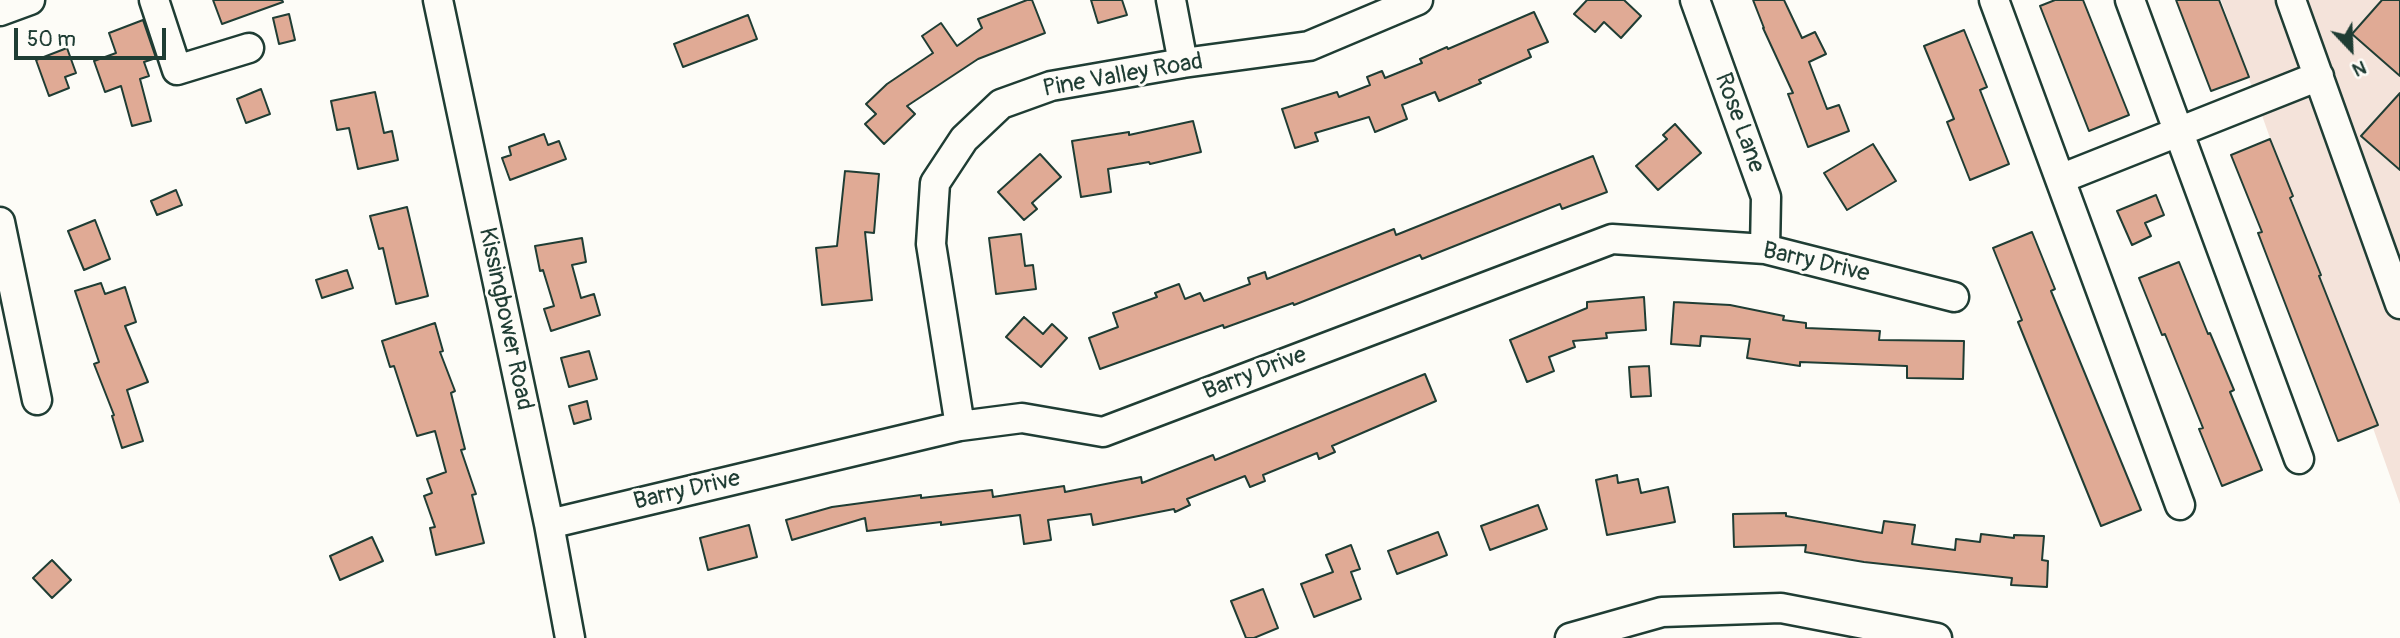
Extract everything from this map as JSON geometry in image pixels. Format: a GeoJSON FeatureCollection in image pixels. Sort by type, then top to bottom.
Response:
{"type":"FeatureCollection","features":[{"type":"Feature","properties":{"kind":"street"},"geometry":{"type":"LineString","coordinates":[[1,7],[30,0]]}},
{"type":"Feature","properties":{"kind":"street"},"geometry":{"type":"LineString","coordinates":[[154,0],[177,70],[249,48]]}},
{"type":"Feature","properties":{"kind":"street","name":"Kissingbower Road"},"geometry":{"type":"LineString","coordinates":[[438,0],[549,524],[570,638]]}},
{"type":"Feature","properties":{"kind":"street"},"geometry":{"type":"LineString","coordinates":[[1171,0],[1183,63]]}},
{"type":"Feature","properties":{"kind":"street","name":"Pine Valley Road"},"geometry":{"type":"LineString","coordinates":[[960,426],[931,244],[935,183],[964,139],[1001,104],[1051,86],[1183,63],[1309,46],[1418,0]]}},
{"type":"Feature","properties":{"kind":"street","name":"Rose Lane"},"geometry":{"type":"LineString","coordinates":[[1695,0],[1766,197],[1765,249]]}},
{"type":"Feature","properties":{"kind":"street"},"geometry":{"type":"LineString","coordinates":[[1994,0],[2180,505]]}},
{"type":"Feature","properties":{"kind":"street"},"geometry":{"type":"LineString","coordinates":[[2130,0],[2299,459]]}},
{"type":"Feature","properties":{"kind":"street"},"geometry":{"type":"LineString","coordinates":[[2291,0],[2400,304]]}},
{"type":"Feature","properties":{"kind":"street"},"geometry":{"type":"LineString","coordinates":[[2060,179],[2319,76]]}},
{"type":"Feature","properties":{"kind":"street"},"geometry":{"type":"LineString","coordinates":[[0,222],[37,400]]}},
{"type":"Feature","properties":{"kind":"street","name":"Barry Drive"},"geometry":{"type":"LineString","coordinates":[[549,524],[960,426],[1022,418],[1103,432],[1612,239],[1765,249],[1954,297]]}},
{"type":"Feature","properties":{"kind":"street"},"geometry":{"type":"LineString","coordinates":[[1570,638],[1662,612],[1781,608],[1937,638]]}},
{"type":"Feature","properties":{"kind":"shaded area"},"geometry":{"type":"Polygon","coordinates":[[[2221,0],[2400,0],[2400,504],[2221,0]]]}},
{"type":"Feature","properties":{"kind":"building"},"geometry":{"type":"Polygon","coordinates":[[[213,0],[282,0],[283,2],[222,24],[213,0]]]}},
{"type":"Feature","properties":{"kind":"building"},"geometry":{"type":"Polygon","coordinates":[[[1032,0],[1045,33],[978,59],[907,106],[915,114],[884,144],[865,124],[876,114],[866,104],[887,84],[933,53],[922,36],[941,23],[957,46],[982,28],[978,19],[1032,0]]]}},
{"type":"Feature","properties":{"kind":"building"},"geometry":{"type":"Polygon","coordinates":[[[1091,0],[1122,0],[1127,15],[1098,23],[1091,0]]]}},
{"type":"Feature","properties":{"kind":"building"},"geometry":{"type":"Polygon","coordinates":[[[1587,0],[1624,0],[1641,16],[1621,38],[1604,22],[1595,32],[1574,14],[1587,0]]]}},
{"type":"Feature","properties":{"kind":"building"},"geometry":{"type":"Polygon","coordinates":[[[1753,0],[1784,0],[1802,38],[1815,32],[1826,54],[1809,62],[1827,109],[1839,105],[1849,131],[1808,147],[1788,94],[1793,93],[1753,0]]]}},
{"type":"Feature","properties":{"kind":"building"},"geometry":{"type":"Polygon","coordinates":[[[2055,0],[2083,0],[2129,115],[2089,131],[2040,6],[2055,0]]]}},
{"type":"Feature","properties":{"kind":"building"},"geometry":{"type":"Polygon","coordinates":[[[2176,0],[2219,0],[2249,77],[2211,91],[2176,0]]]}},
{"type":"Feature","properties":{"kind":"building"},"geometry":{"type":"Polygon","coordinates":[[[2382,0],[2400,0],[2400,76],[2352,34],[2382,0]]]}},
{"type":"Feature","properties":{"kind":"building"},"geometry":{"type":"Polygon","coordinates":[[[1534,12],[1548,42],[1528,50],[1531,57],[1439,101],[1435,92],[1402,105],[1407,119],[1375,132],[1369,117],[1315,133],[1318,141],[1295,148],[1282,109],[1337,92],[1339,97],[1370,85],[1367,77],[1382,71],[1385,78],[1422,63],[1420,59],[1447,47],[1448,49],[1534,12]]]}},
{"type":"Feature","properties":{"kind":"building"},"geometry":{"type":"Polygon","coordinates":[[[289,14],[295,40],[279,44],[273,18],[289,14]]]}},
{"type":"Feature","properties":{"kind":"building"},"geometry":{"type":"Polygon","coordinates":[[[748,15],[757,39],[683,67],[674,44],[748,15]]]}},
{"type":"Feature","properties":{"kind":"building"},"geometry":{"type":"Polygon","coordinates":[[[143,20],[156,58],[144,62],[149,76],[140,79],[151,121],[132,126],[121,86],[105,92],[94,61],[116,53],[109,33],[143,20]]]}},
{"type":"Feature","properties":{"kind":"building"},"geometry":{"type":"Polygon","coordinates":[[[1964,30],[1987,87],[1980,90],[2009,164],[1970,180],[1947,122],[1954,119],[1924,46],[1964,30]]]}},
{"type":"Feature","properties":{"kind":"building"},"geometry":{"type":"Polygon","coordinates":[[[67,48],[76,73],[65,77],[69,88],[49,96],[36,60],[67,48]]]}},
{"type":"Feature","properties":{"kind":"building"},"geometry":{"type":"Polygon","coordinates":[[[261,89],[270,114],[246,123],[237,99],[261,89]]]}},
{"type":"Feature","properties":{"kind":"building"},"geometry":{"type":"Polygon","coordinates":[[[375,92],[384,133],[392,131],[398,160],[358,169],[349,128],[337,130],[331,101],[375,92]]]}},
{"type":"Feature","properties":{"kind":"building"},"geometry":{"type":"Polygon","coordinates":[[[2400,93],[2400,170],[2361,136],[2400,93]]]}},
{"type":"Feature","properties":{"kind":"building"},"geometry":{"type":"Polygon","coordinates":[[[1193,121],[1201,152],[1150,164],[1149,162],[1108,169],[1111,192],[1081,197],[1072,141],[1129,132],[1129,135],[1193,121]]]}},
{"type":"Feature","properties":{"kind":"building"},"geometry":{"type":"Polygon","coordinates":[[[1675,124],[1701,153],[1658,190],[1636,166],[1667,139],[1663,135],[1675,124]]]}},
{"type":"Feature","properties":{"kind":"building"},"geometry":{"type":"Polygon","coordinates":[[[544,134],[548,145],[559,141],[566,159],[510,180],[502,158],[511,155],[509,147],[544,134]]]}},
{"type":"Feature","properties":{"kind":"building"},"geometry":{"type":"Polygon","coordinates":[[[2270,139],[2293,196],[2290,198],[2321,275],[2319,276],[2378,425],[2338,441],[2231,155],[2270,139]]]}},
{"type":"Feature","properties":{"kind":"building"},"geometry":{"type":"Polygon","coordinates":[[[1873,144],[1896,181],[1847,210],[1824,173],[1873,144]]]}},
{"type":"Feature","properties":{"kind":"building"},"geometry":{"type":"Polygon","coordinates":[[[1040,154],[1061,177],[1032,203],[1037,209],[1024,220],[998,192],[1040,154]]]}},
{"type":"Feature","properties":{"kind":"building"},"geometry":{"type":"Polygon","coordinates":[[[1593,156],[1607,192],[1562,209],[1560,204],[1422,259],[1420,255],[1294,305],[1293,303],[1224,328],[1223,325],[1100,369],[1089,338],[1118,327],[1113,313],[1157,297],[1155,293],[1179,284],[1185,299],[1200,293],[1204,301],[1250,284],[1248,278],[1265,272],[1267,279],[1394,229],[1396,235],[1593,156]]]}},
{"type":"Feature","properties":{"kind":"building"},"geometry":{"type":"Polygon","coordinates":[[[845,171],[879,174],[874,233],[865,232],[872,300],[822,305],[816,248],[837,246],[845,171]]]}},
{"type":"Feature","properties":{"kind":"building"},"geometry":{"type":"Polygon","coordinates":[[[176,190],[182,205],[157,215],[151,201],[176,190]]]}},
{"type":"Feature","properties":{"kind":"building"},"geometry":{"type":"Polygon","coordinates":[[[2156,195],[2164,215],[2145,223],[2151,236],[2132,245],[2117,211],[2156,195]]]}},
{"type":"Feature","properties":{"kind":"building"},"geometry":{"type":"Polygon","coordinates":[[[407,207],[428,296],[396,304],[383,248],[379,249],[370,216],[407,207]]]}},
{"type":"Feature","properties":{"kind":"building"},"geometry":{"type":"Polygon","coordinates":[[[95,220],[110,259],[84,270],[68,231],[95,220]]]}},
{"type":"Feature","properties":{"kind":"building"},"geometry":{"type":"Polygon","coordinates":[[[2032,232],[2055,289],[2051,291],[2141,510],[2101,526],[2018,322],[2022,320],[1993,248],[2032,232]]]}},
{"type":"Feature","properties":{"kind":"building"},"geometry":{"type":"Polygon","coordinates":[[[1021,234],[1025,266],[1033,265],[1036,289],[996,294],[989,238],[1021,234]]]}},
{"type":"Feature","properties":{"kind":"building"},"geometry":{"type":"Polygon","coordinates":[[[582,238],[586,262],[572,265],[581,298],[594,294],[600,315],[551,331],[544,309],[554,306],[543,270],[540,271],[535,246],[582,238]]]}},
{"type":"Feature","properties":{"kind":"building"},"geometry":{"type":"Polygon","coordinates":[[[2179,262],[2234,390],[2230,392],[2262,470],[2222,486],[2199,429],[2203,428],[2139,278],[2179,262]]]}},
{"type":"Feature","properties":{"kind":"building"},"geometry":{"type":"Polygon","coordinates":[[[347,270],[353,288],[322,298],[316,280],[347,270]]]}},
{"type":"Feature","properties":{"kind":"building"},"geometry":{"type":"Polygon","coordinates":[[[101,283],[105,294],[125,287],[136,322],[125,326],[148,382],[127,390],[143,441],[122,448],[112,416],[114,415],[94,364],[99,362],[75,291],[101,283]]]}},
{"type":"Feature","properties":{"kind":"building"},"geometry":{"type":"Polygon","coordinates":[[[1644,297],[1646,330],[1606,333],[1607,338],[1573,341],[1575,347],[1549,357],[1554,371],[1527,382],[1510,340],[1587,308],[1587,302],[1644,297]]]}},
{"type":"Feature","properties":{"kind":"building"},"geometry":{"type":"Polygon","coordinates":[[[1674,302],[1730,305],[1784,316],[1783,320],[1806,323],[1806,328],[1880,331],[1879,340],[1964,341],[1963,379],[1907,378],[1907,366],[1800,362],[1800,366],[1747,358],[1750,339],[1701,336],[1700,346],[1671,344],[1674,302]]]}},
{"type":"Feature","properties":{"kind":"building"},"geometry":{"type":"Polygon","coordinates":[[[1024,317],[1043,334],[1052,324],[1067,338],[1041,367],[1006,337],[1024,317]]]}},
{"type":"Feature","properties":{"kind":"building"},"geometry":{"type":"Polygon","coordinates":[[[435,323],[443,351],[440,352],[455,391],[451,393],[465,449],[461,450],[476,494],[472,495],[484,543],[436,555],[430,528],[435,527],[424,496],[432,493],[427,479],[446,472],[435,431],[417,436],[394,366],[390,367],[382,341],[435,323]]]}},
{"type":"Feature","properties":{"kind":"building"},"geometry":{"type":"Polygon","coordinates":[[[589,351],[597,379],[569,387],[561,358],[589,351]]]}},
{"type":"Feature","properties":{"kind":"building"},"geometry":{"type":"Polygon","coordinates":[[[1649,366],[1651,396],[1631,397],[1629,367],[1649,366]]]}},
{"type":"Feature","properties":{"kind":"building"},"geometry":{"type":"Polygon","coordinates":[[[1425,374],[1436,401],[1332,446],[1335,452],[1319,459],[1317,453],[1263,475],[1265,481],[1250,487],[1245,476],[1187,499],[1190,505],[1175,512],[1174,509],[1093,525],[1091,514],[1048,520],[1051,540],[1024,544],[1020,515],[867,531],[865,518],[792,540],[786,520],[832,507],[921,495],[921,498],[992,490],[993,497],[1064,486],[1065,492],[1141,477],[1142,483],[1213,455],[1215,460],[1425,374]]]}},
{"type":"Feature","properties":{"kind":"building"},"geometry":{"type":"Polygon","coordinates":[[[587,401],[591,419],[574,424],[569,406],[587,401]]]}},
{"type":"Feature","properties":{"kind":"building"},"geometry":{"type":"Polygon","coordinates":[[[1617,475],[1618,483],[1638,479],[1641,493],[1668,487],[1675,522],[1607,535],[1596,480],[1617,475]]]}},
{"type":"Feature","properties":{"kind":"building"},"geometry":{"type":"Polygon","coordinates":[[[1538,505],[1547,529],[1490,550],[1481,526],[1538,505]]]}},
{"type":"Feature","properties":{"kind":"building"},"geometry":{"type":"Polygon","coordinates":[[[1786,513],[1786,516],[1882,533],[1884,521],[1915,525],[1912,544],[1955,550],[1956,539],[1980,542],[1981,534],[2014,538],[2014,535],[2044,536],[2042,560],[2048,561],[2047,587],[2011,585],[2012,578],[1864,562],[1805,552],[1806,545],[1734,547],[1733,514],[1786,513]]]}},
{"type":"Feature","properties":{"kind":"building"},"geometry":{"type":"Polygon","coordinates":[[[749,525],[757,557],[708,570],[700,538],[749,525]]]}},
{"type":"Feature","properties":{"kind":"building"},"geometry":{"type":"Polygon","coordinates":[[[1438,532],[1447,555],[1397,574],[1388,551],[1438,532]]]}},
{"type":"Feature","properties":{"kind":"building"},"geometry":{"type":"Polygon","coordinates":[[[372,537],[383,561],[340,580],[330,556],[372,537]]]}},
{"type":"Feature","properties":{"kind":"building"},"geometry":{"type":"Polygon","coordinates":[[[1351,545],[1360,569],[1351,572],[1361,599],[1314,617],[1301,584],[1333,572],[1326,555],[1351,545]]]}},
{"type":"Feature","properties":{"kind":"building"},"geometry":{"type":"Polygon","coordinates":[[[52,560],[71,580],[52,598],[33,578],[52,560]]]}},
{"type":"Feature","properties":{"kind":"building"},"geometry":{"type":"Polygon","coordinates":[[[1263,589],[1278,628],[1254,638],[1246,638],[1231,601],[1263,589]]]}}]}
